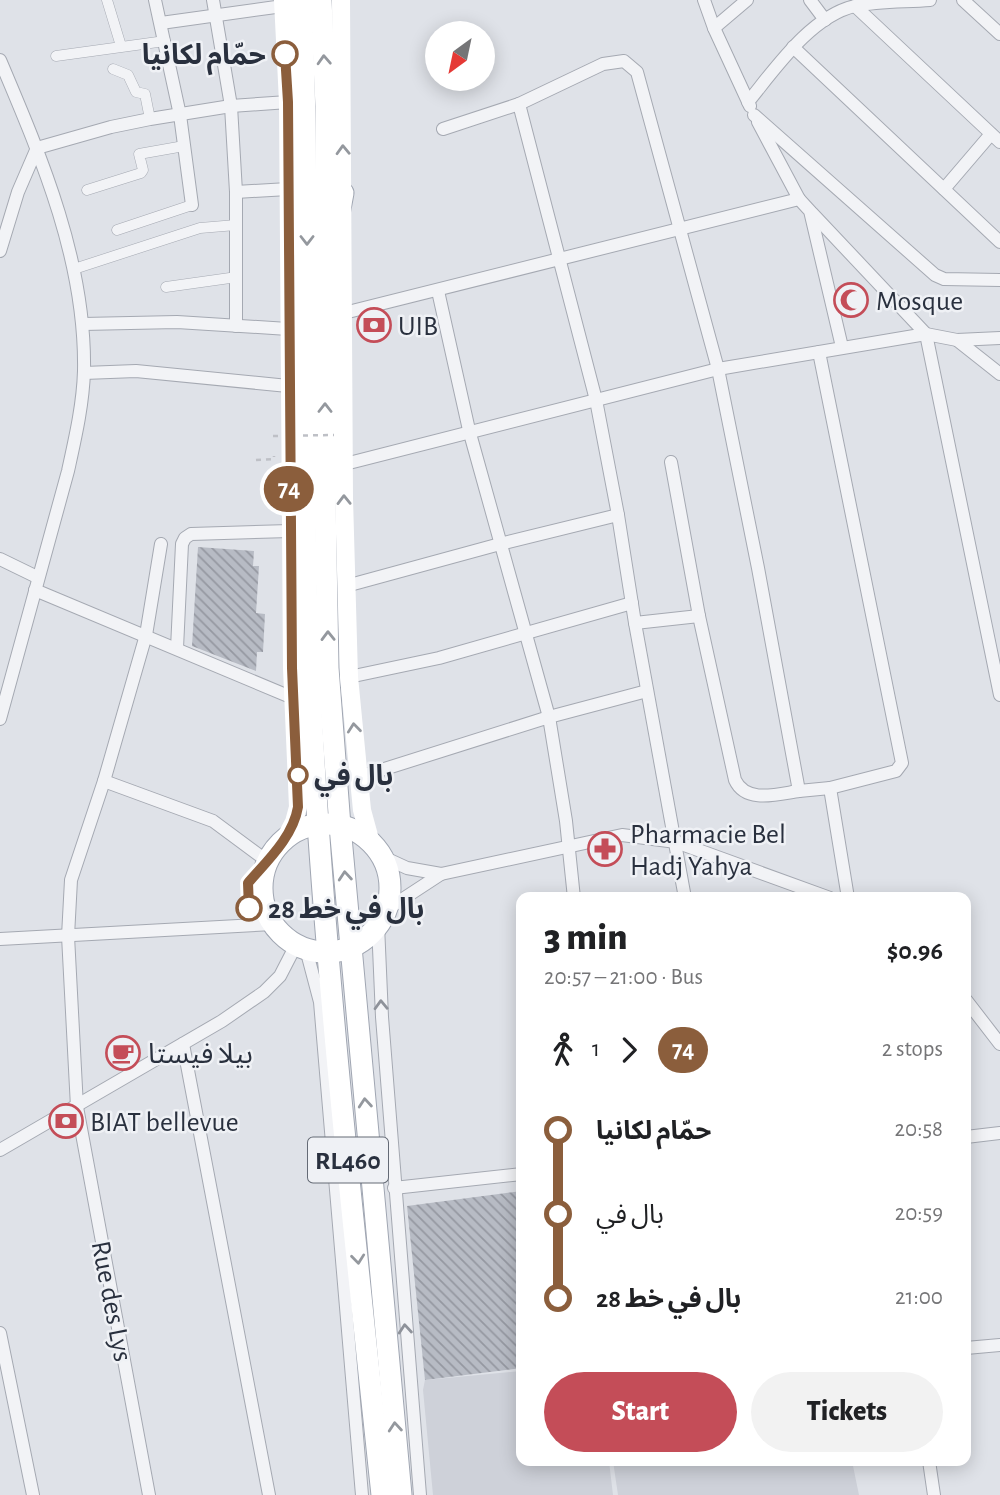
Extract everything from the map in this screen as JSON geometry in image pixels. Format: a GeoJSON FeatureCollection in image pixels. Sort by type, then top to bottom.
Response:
{"type":"FeatureCollection","features":[{"type":"Feature","properties":{"kind":"main road"},"geometry":{"type":"LineString","coordinates":[[321,0],[326,106],[330,825]]}},
{"type":"Feature","properties":{"kind":"main road"},"geometry":{"type":"LineString","coordinates":[[289,2],[288,386],[293,698],[298,807],[285,839],[267,861],[262,882],[263,904],[273,924],[283,936],[301,947],[328,952],[351,947],[366,938],[382,918],[388,883],[362,810],[349,677],[341,0]]}},
{"type":"Feature","properties":{"kind":"main road"},"geometry":{"type":"LineString","coordinates":[[289,2],[307,177],[306,497],[309,668],[330,825]]}},
{"type":"Feature","properties":{"kind":"main road"},"geometry":{"type":"LineString","coordinates":[[325,300],[342,193]]}},
{"type":"Feature","properties":{"kind":"main road"},"geometry":{"type":"LineString","coordinates":[[285,839],[301,829],[330,825],[356,832],[376,850]]}},
{"type":"Feature","properties":{"kind":"main road","name":"RL460"},"geometry":{"type":"LineString","coordinates":[[330,825],[351,947],[401,1495]]}},
{"type":"Feature","properties":{"kind":"main road","name":"RL460"},"geometry":{"type":"LineString","coordinates":[[330,825],[328,952],[382,1495]]}},
{"type":"Feature","properties":{"kind":"street"},"geometry":{"type":"LineString","coordinates":[[107,0],[121,47]]}},
{"type":"Feature","properties":{"kind":"street"},"geometry":{"type":"LineString","coordinates":[[117,230],[192,205],[180,115],[155,0]]}},
{"type":"Feature","properties":{"kind":"street"},"geometry":{"type":"LineString","coordinates":[[213,0],[231,106],[236,192],[236,326]]}},
{"type":"Feature","properties":{"kind":"street"},"geometry":{"type":"LineString","coordinates":[[704,0],[754,115],[799,199],[926,334],[997,658],[1000,695]]}},
{"type":"Feature","properties":{"kind":"street"},"geometry":{"type":"LineString","coordinates":[[714,28],[747,0]]}},
{"type":"Feature","properties":{"kind":"street"},"geometry":{"type":"LineString","coordinates":[[810,0],[825,20]]}},
{"type":"Feature","properties":{"kind":"street"},"geometry":{"type":"LineString","coordinates":[[748,102],[793,47],[825,20],[855,6],[930,0]]}},
{"type":"Feature","properties":{"kind":"street"},"geometry":{"type":"LineString","coordinates":[[963,0],[1000,34]]}},
{"type":"Feature","properties":{"kind":"street"},"geometry":{"type":"LineString","coordinates":[[162,23],[289,2]]}},
{"type":"Feature","properties":{"kind":"street"},"geometry":{"type":"LineString","coordinates":[[855,6],[996,138],[944,189]]}},
{"type":"Feature","properties":{"kind":"street"},"geometry":{"type":"LineString","coordinates":[[56,56],[165,41]]}},
{"type":"Feature","properties":{"kind":"street"},"geometry":{"type":"LineString","coordinates":[[793,47],[1000,242]]}},
{"type":"Feature","properties":{"kind":"street"},"geometry":{"type":"LineString","coordinates":[[0,60],[49,179],[74,269],[83,324],[84,373],[68,471],[0,719]]}},
{"type":"Feature","properties":{"kind":"street"},"geometry":{"type":"LineString","coordinates":[[443,129],[519,104],[603,64],[624,61],[637,72],[718,369],[799,791]]}},
{"type":"Feature","properties":{"kind":"street"},"geometry":{"type":"LineString","coordinates":[[113,69],[128,75],[136,92],[145,94],[150,119]]}},
{"type":"Feature","properties":{"kind":"street"},"geometry":{"type":"LineString","coordinates":[[37,148],[150,119],[231,106],[288,102]]}},
{"type":"Feature","properties":{"kind":"street"},"geometry":{"type":"LineString","coordinates":[[519,104],[596,400],[684,892]]}},
{"type":"Feature","properties":{"kind":"street"},"geometry":{"type":"LineString","coordinates":[[754,115],[935,275],[944,279],[1000,280]]}},
{"type":"Feature","properties":{"kind":"street"},"geometry":{"type":"LineString","coordinates":[[87,190],[141,173],[143,170],[139,154],[184,146]]}},
{"type":"Feature","properties":{"kind":"street"},"geometry":{"type":"LineString","coordinates":[[0,251],[18,192],[37,148]]}},
{"type":"Feature","properties":{"kind":"street"},"geometry":{"type":"LineString","coordinates":[[236,192],[288,189]]}},
{"type":"Feature","properties":{"kind":"street"},"geometry":{"type":"LineString","coordinates":[[344,313],[799,199]]}},
{"type":"Feature","properties":{"kind":"street"},"geometry":{"type":"LineString","coordinates":[[810,211],[842,347]]}},
{"type":"Feature","properties":{"kind":"street"},"geometry":{"type":"LineString","coordinates":[[74,269],[200,228],[236,225]]}},
{"type":"Feature","properties":{"kind":"street"},"geometry":{"type":"LineString","coordinates":[[166,287],[237,277]]}},
{"type":"Feature","properties":{"kind":"street"},"geometry":{"type":"LineString","coordinates":[[438,291],[469,430],[548,717],[570,846],[574,892]]}},
{"type":"Feature","properties":{"kind":"street"},"geometry":{"type":"LineString","coordinates":[[83,324],[137,321],[288,329]]}},
{"type":"Feature","properties":{"kind":"street"},"geometry":{"type":"LineString","coordinates":[[345,464],[469,430],[718,369],[926,334],[957,340],[1000,338]]}},
{"type":"Feature","properties":{"kind":"street"},"geometry":{"type":"LineString","coordinates":[[957,340],[1000,374]]}},
{"type":"Feature","properties":{"kind":"street"},"geometry":{"type":"LineString","coordinates":[[671,462],[720,720],[738,786],[752,795],[799,791],[830,788],[895,771],[902,762],[819,352]]}},
{"type":"Feature","properties":{"kind":"street"},"geometry":{"type":"LineString","coordinates":[[84,373],[136,372],[288,386]]}},
{"type":"Feature","properties":{"kind":"street"},"geometry":{"type":"LineString","coordinates":[[346,586],[618,514]]}},
{"type":"Feature","properties":{"kind":"street"},"geometry":{"type":"LineString","coordinates":[[177,648],[182,544],[185,538],[191,534],[290,531]]}},
{"type":"Feature","properties":{"kind":"street","name":"Rue des Lys"},"geometry":{"type":"LineString","coordinates":[[149,1495],[77,1107],[68,936],[71,880],[104,780],[146,635],[161,544]]}},
{"type":"Feature","properties":{"kind":"street"},"geometry":{"type":"LineString","coordinates":[[0,559],[36,583],[146,635],[293,698]]}},
{"type":"Feature","properties":{"kind":"street"},"geometry":{"type":"LineString","coordinates":[[349,677],[439,658],[632,603]]}},
{"type":"Feature","properties":{"kind":"street"},"geometry":{"type":"LineString","coordinates":[[635,623],[699,616]]}},
{"type":"Feature","properties":{"kind":"street"},"geometry":{"type":"LineString","coordinates":[[359,777],[548,717],[647,691]]}},
{"type":"Feature","properties":{"kind":"street"},"geometry":{"type":"LineString","coordinates":[[104,780],[213,821],[267,861]]}},
{"type":"Feature","properties":{"kind":"street"},"geometry":{"type":"LineString","coordinates":[[830,788],[847,892]]}},
{"type":"Feature","properties":{"kind":"street"},"geometry":{"type":"LineString","coordinates":[[376,850],[407,868],[441,874],[622,835],[676,842],[814,892]]}},
{"type":"Feature","properties":{"kind":"street"},"geometry":{"type":"LineString","coordinates":[[420,1495],[382,1017],[382,918],[441,874]]}},
{"type":"Feature","properties":{"kind":"street"},"geometry":{"type":"LineString","coordinates":[[0,939],[273,924]]}},
{"type":"Feature","properties":{"kind":"street"},"geometry":{"type":"LineString","coordinates":[[0,1150],[222,1021],[264,992],[280,976],[301,947]]}},
{"type":"Feature","properties":{"kind":"street"},"geometry":{"type":"LineString","coordinates":[[301,947],[320,1002],[362,1495]]}},
{"type":"Feature","properties":{"kind":"street"},"geometry":{"type":"LineString","coordinates":[[971,1006],[1000,1044]]}},
{"type":"Feature","properties":{"kind":"street"},"geometry":{"type":"LineString","coordinates":[[183,1044],[270,1495]]}},
{"type":"Feature","properties":{"kind":"street"},"geometry":{"type":"LineString","coordinates":[[971,1136],[1000,1133]]}},
{"type":"Feature","properties":{"kind":"street"},"geometry":{"type":"LineString","coordinates":[[394,1188],[516,1175]]}},
{"type":"Feature","properties":{"kind":"street"},"geometry":{"type":"LineString","coordinates":[[0,1333],[33,1495]]}},
{"type":"Feature","properties":{"kind":"street"},"geometry":{"type":"LineString","coordinates":[[971,1348],[1000,1345]]}},
{"type":"Feature","properties":{"kind":"street"},"geometry":{"type":"LineString","coordinates":[[930,1466],[934,1495]]}},
{"type":"Feature","properties":{"kind":"path"},"geometry":{"type":"LineString","coordinates":[[273,436],[334,436]]}},
{"type":"Feature","properties":{"kind":"path"},"geometry":{"type":"LineString","coordinates":[[256,460],[274,459]]}},
{"type":"Feature","properties":{"kind":"shaded area"},"geometry":{"type":"Polygon","coordinates":[[[516,1371],[516,1466],[610,1466],[613,1495],[433,1495],[423,1390],[425,1380],[516,1371]]]}},
{"type":"Feature","properties":{"kind":"shaded area"},"geometry":{"type":"Polygon","coordinates":[[[614,1466],[853,1466],[859,1495],[618,1495],[614,1466]]]}},
{"type":"Feature","properties":{"kind":"building"},"geometry":{"type":"Polygon","coordinates":[[[198,547],[254,551],[253,566],[259,566],[256,613],[265,614],[263,652],[257,652],[256,671],[192,646],[198,547]]]}},
{"type":"Feature","properties":{"kind":"building"},"geometry":{"type":"Polygon","coordinates":[[[516,1192],[516,1369],[425,1380],[407,1206],[516,1192]]]}},
{"type":"Feature","properties":{"kind":"bus line","name":"74"},"geometry":{"type":"LineString","coordinates":[[249,908],[248,883],[285,839],[298,807],[292,668],[288,102],[285,54]]}},
{"type":"Feature","properties":{"kind":"place","name":"حمّام لكانيا"},"geometry":{"type":"Point","coordinates":[285,54]}},
{"type":"Feature","properties":{"kind":"place","name":"Mosque"},"geometry":{"type":"Point","coordinates":[851,300]}},
{"type":"Feature","properties":{"kind":"place","name":"UIB"},"geometry":{"type":"Point","coordinates":[374,325]}},
{"type":"Feature","properties":{"kind":"place","name":"بال في"},"geometry":{"type":"Point","coordinates":[298,775]}},
{"type":"Feature","properties":{"kind":"place","name":"Pharmacie Bel Hadj Yahya"},"geometry":{"type":"Point","coordinates":[605,849]}},
{"type":"Feature","properties":{"kind":"place","name":"بال في خط 28"},"geometry":{"type":"Point","coordinates":[249,908]}},
{"type":"Feature","properties":{"kind":"place","name":"بيلا فيستا"},"geometry":{"type":"Point","coordinates":[123,1053]}},
{"type":"Feature","properties":{"kind":"place","name":"BIAT bellevue"},"geometry":{"type":"Point","coordinates":[66,1121]}}]}
